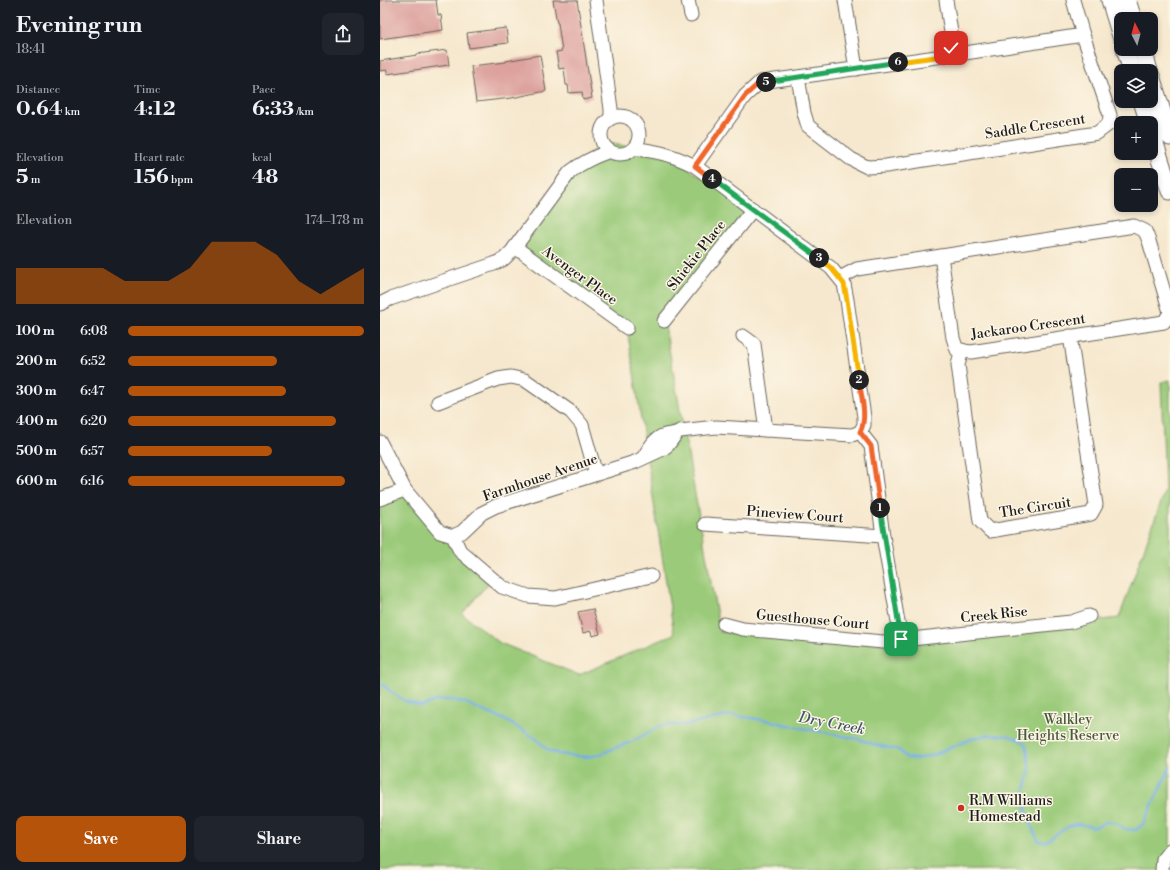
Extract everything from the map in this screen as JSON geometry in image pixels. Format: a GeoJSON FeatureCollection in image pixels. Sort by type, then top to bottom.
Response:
{"type":"FeatureCollection","features":[{"type":"Feature","properties":{"kind":"main road"},"geometry":{"type":"LineString","coordinates":[[1110,0],[1114,13]]}},
{"type":"Feature","properties":{"kind":"main road"},"geometry":{"type":"LineString","coordinates":[[1127,0],[1131,12]]}},
{"type":"Feature","properties":{"kind":"main road"},"geometry":{"type":"LineString","coordinates":[[1158,98],[1170,137]]}},
{"type":"Feature","properties":{"kind":"main road"},"geometry":{"type":"LineString","coordinates":[[1158,152],[1170,191]]}},
{"type":"Feature","properties":{"kind":"street"},"geometry":{"type":"LineString","coordinates":[[596,0],[611,109],[617,117]]}},
{"type":"Feature","properties":{"kind":"street"},"geometry":{"type":"LineString","coordinates":[[604,0],[617,94],[617,117]]}},
{"type":"Feature","properties":{"kind":"street"},"geometry":{"type":"LineString","coordinates":[[688,0],[691,15]]}},
{"type":"Feature","properties":{"kind":"street"},"geometry":{"type":"LineString","coordinates":[[846,0],[856,68]]}},
{"type":"Feature","properties":{"kind":"street"},"geometry":{"type":"LineString","coordinates":[[695,166],[745,96],[760,82],[943,56],[951,48],[952,39],[946,0]]}},
{"type":"Feature","properties":{"kind":"street","name":"Saddle Crescent"},"geometry":{"type":"LineString","coordinates":[[798,77],[804,113],[808,126],[852,159],[867,167],[886,166],[1097,133],[1109,124],[1110,115],[1083,35],[1073,0]]}},
{"type":"Feature","properties":{"kind":"street"},"geometry":{"type":"LineString","coordinates":[[951,48],[965,53],[1083,35]]}},
{"type":"Feature","properties":{"kind":"street"},"geometry":{"type":"LineString","coordinates":[[637,142],[632,151],[617,154],[606,147],[601,132],[603,127],[617,117],[629,118],[636,124],[639,130],[637,142],[638,149],[663,152],[695,166],[831,268],[844,284],[864,417],[864,425],[860,432],[871,446],[901,639]]}},
{"type":"Feature","properties":{"kind":"street"},"geometry":{"type":"LineString","coordinates":[[383,301],[494,264],[504,259],[515,247],[570,172],[588,153],[606,147]]}},
{"type":"Feature","properties":{"kind":"street","name":"Shiekie Place"},"geometry":{"type":"LineString","coordinates":[[664,321],[753,209]]}},
{"type":"Feature","properties":{"kind":"street","name":"Jackaroo Crescent"},"geometry":{"type":"LineString","coordinates":[[840,278],[857,269],[1134,226],[1144,231],[1149,240],[1170,313],[1164,322],[971,352],[957,350],[953,338],[941,256]]}},
{"type":"Feature","properties":{"kind":"street","name":"Avenger Place"},"geometry":{"type":"LineString","coordinates":[[515,247],[627,328]]}},
{"type":"Feature","properties":{"kind":"street"},"geometry":{"type":"LineString","coordinates":[[742,336],[754,344],[766,430]]}},
{"type":"Feature","properties":{"kind":"street","name":"The Circuit"},"geometry":{"type":"LineString","coordinates":[[962,350],[958,365],[980,521],[990,530],[1091,514],[1096,505],[1070,336]]}},
{"type":"Feature","properties":{"kind":"street"},"geometry":{"type":"LineString","coordinates":[[438,402],[498,379],[511,377],[525,380],[571,412],[582,425],[596,474]]}},
{"type":"Feature","properties":{"kind":"street","name":"Farmhouse Avenue"},"geometry":{"type":"LineString","coordinates":[[453,536],[462,532],[482,513],[496,506],[635,462],[667,446],[680,431],[716,427],[852,434],[860,432]]}},
{"type":"Feature","properties":{"kind":"street"},"geometry":{"type":"LineString","coordinates":[[380,442],[405,490],[440,532],[453,536],[460,551],[502,587],[528,596],[555,598],[651,576]]}},
{"type":"Feature","properties":{"kind":"street"},"geometry":{"type":"LineString","coordinates":[[380,499],[405,490]]}},
{"type":"Feature","properties":{"kind":"street","name":"Pineview Court"},"geometry":{"type":"LineString","coordinates":[[705,524],[884,536]]}},
{"type":"Feature","properties":{"kind":"street","name":"Creek Rise"},"geometry":{"type":"LineString","coordinates":[[901,639],[1071,622],[1089,616]]}},
{"type":"Feature","properties":{"kind":"street","name":"Guesthouse Court"},"geometry":{"type":"LineString","coordinates":[[724,624],[743,629],[883,642],[901,639]]}},
{"type":"Feature","properties":{"kind":"street"},"geometry":{"type":"LineString","coordinates":[[1162,870],[1163,859],[1170,850]]}},
{"type":"Feature","properties":{"kind":"green space","name":"Walkley Heights Reserve"},"geometry":{"type":"Polygon","coordinates":[[[602,142],[663,153],[753,209],[664,321],[720,632],[886,644],[1119,618],[1165,491],[1161,382],[1170,380],[1170,850],[1162,870],[380,870],[380,831],[382,830],[380,830],[380,499],[405,490],[492,579],[462,614],[500,643],[579,675],[674,634],[627,328],[512,251],[575,168],[602,142]]]}},
{"type":"Feature","properties":{"kind":"building"},"geometry":{"type":"Polygon","coordinates":[[[380,0],[436,0],[438,15],[441,15],[443,30],[380,39],[380,0]]]}},
{"type":"Feature","properties":{"kind":"building"},"geometry":{"type":"Polygon","coordinates":[[[553,0],[577,0],[592,98],[583,100],[582,92],[569,93],[568,85],[566,85],[564,68],[559,69],[556,52],[562,51],[553,0]]]}},
{"type":"Feature","properties":{"kind":"building"},"geometry":{"type":"Polygon","coordinates":[[[506,28],[508,43],[469,48],[467,33],[506,28]]]}},
{"type":"Feature","properties":{"kind":"building"},"geometry":{"type":"Polygon","coordinates":[[[447,50],[449,65],[387,74],[387,70],[380,71],[380,61],[447,50]]]}},
{"type":"Feature","properties":{"kind":"building"},"geometry":{"type":"Polygon","coordinates":[[[540,55],[546,91],[512,98],[476,102],[471,66],[506,62],[540,55]]]}},
{"type":"Feature","properties":{"kind":"building"},"geometry":{"type":"Polygon","coordinates":[[[593,609],[600,634],[592,636],[591,631],[583,633],[578,612],[593,609]]]}},
{"type":"Feature","properties":{"kind":"waterway","name":"Dry Creek"},"geometry":{"type":"LineString","coordinates":[[380,682],[405,701],[422,706],[439,700],[452,700],[466,703],[503,719],[535,738],[548,750],[559,754],[586,757],[599,755],[631,742],[662,725],[687,725],[730,715],[771,721],[858,739],[899,750],[907,758],[917,759],[933,755],[971,739],[987,735],[1009,736],[1026,744],[1029,765],[1028,781],[1025,787],[1026,810],[1036,836],[1039,841],[1045,842],[1069,826],[1076,824],[1096,827],[1105,822],[1113,822],[1126,829],[1136,830],[1143,824],[1170,768]]}},
{"type":"Feature","properties":{"kind":"place","name":"R.M Williams Homestead"},"geometry":{"type":"Point","coordinates":[961,808]}},
{"type":"Feature","properties":{"kind":"route"},"geometry":{"type":"LineString","coordinates":[[901,639],[871,446],[860,432],[864,425],[864,417],[844,284],[831,268],[695,166],[745,96],[760,82],[943,56],[951,48]]}}]}
